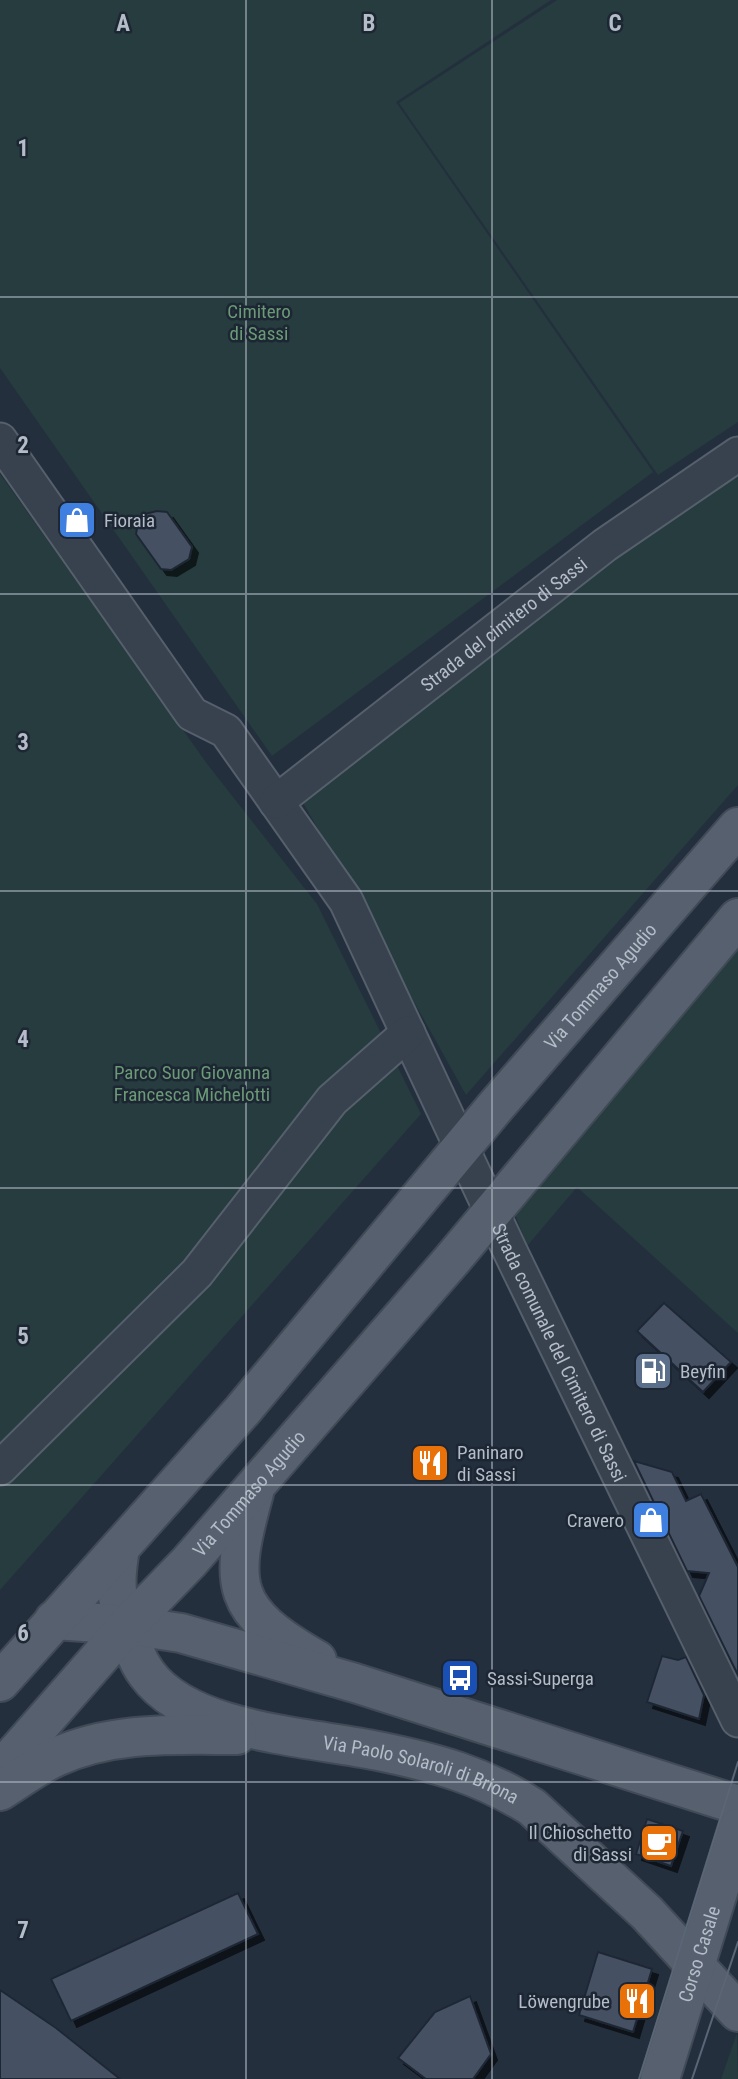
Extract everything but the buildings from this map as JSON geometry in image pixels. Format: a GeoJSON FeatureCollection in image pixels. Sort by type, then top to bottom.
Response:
{"type":"FeatureCollection","features":[{"type":"Feature","properties":{"kind":"main road","name":"Via Tommaso Agudio"},"geometry":{"type":"LineString","coordinates":[[0,1682],[242,1411],[462,1147],[738,827]]}},
{"type":"Feature","properties":{"kind":"main road","name":"Via Tommaso Agudio"},"geometry":{"type":"LineString","coordinates":[[0,1771],[256,1485],[451,1261],[490,1210],[738,918]]}},
{"type":"Feature","properties":{"kind":"main road"},"geometry":{"type":"LineString","coordinates":[[256,1485],[242,1537],[239,1585],[244,1600],[258,1620],[289,1644],[355,1683]]}},
{"type":"Feature","properties":{"kind":"main road","name":"Via Paolo Solaroli di Briona"},"geometry":{"type":"LineString","coordinates":[[120,1548],[117,1587],[131,1646],[147,1674],[168,1695],[202,1713],[280,1736],[376,1750],[428,1762],[476,1776],[510,1793],[555,1827],[648,1913],[738,2012]]}},
{"type":"Feature","properties":{"kind":"main road"},"geometry":{"type":"LineString","coordinates":[[54,1620],[128,1625],[181,1633],[355,1683],[738,1805]]}},
{"type":"Feature","properties":{"kind":"main road"},"geometry":{"type":"LineString","coordinates":[[0,1791],[55,1758],[115,1738],[141,1734],[280,1736]]}},
{"type":"Feature","properties":{"kind":"main road","name":"Corso Casale"},"geometry":{"type":"LineString","coordinates":[[660,2079],[738,1828]]}},
{"type":"Feature","properties":{"kind":"main road"},"geometry":{"type":"LineString","coordinates":[[696,1966],[738,1976]]}},
{"type":"Feature","properties":{"kind":"street"},"geometry":{"type":"LineString","coordinates":[[0,440],[191,714],[226,732],[346,901],[490,1210]]}},
{"type":"Feature","properties":{"kind":"street","name":"Strada del cimitero di Sassi"},"geometry":{"type":"LineString","coordinates":[[276,802],[605,545],[738,454]]}},
{"type":"Feature","properties":{"kind":"street"},"geometry":{"type":"LineString","coordinates":[[0,1468],[197,1273],[332,1100],[408,1033]]}},
{"type":"Feature","properties":{"kind":"street","name":"Strada comunale del Cimitero di Sassi"},"geometry":{"type":"LineString","coordinates":[[490,1210],[738,1720]]}},
{"type":"Feature","properties":{"kind":"green space","name":"Cimitero di Sassi"},"geometry":{"type":"Polygon","coordinates":[[[0,0],[551,0],[396,102],[653,472],[272,756],[0,368],[0,0]]]}},
{"type":"Feature","properties":{"kind":"green space"},"geometry":{"type":"Polygon","coordinates":[[[557,0],[738,0],[738,422],[658,475],[399,103],[557,0]]]}},
{"type":"Feature","properties":{"kind":"green space"},"geometry":{"type":"Polygon","coordinates":[[[738,461],[738,785],[466,1095],[300,797],[738,461]]]}},
{"type":"Feature","properties":{"kind":"green space","name":"Parco Suor Giovanna Francesca Michelotti"},"geometry":{"type":"Polygon","coordinates":[[[0,474],[208,765],[317,904],[421,1114],[0,1590],[0,474]]]}},
{"type":"Feature","properties":{"kind":"green space"},"geometry":{"type":"Polygon","coordinates":[[[738,939],[738,1333],[577,1187],[527,1246],[515,1214],[738,939]]]}},
{"type":"Feature","properties":{"kind":"green space"},"geometry":{"type":"Polygon","coordinates":[[[737,2033],[738,2079],[721,2079],[737,2033]]]}},
{"type":"Feature","properties":{"kind":"tram line"},"geometry":{"type":"LineString","coordinates":[[639,2079],[738,1762]]}},
{"type":"Feature","properties":{"kind":"tram line"},"geometry":{"type":"LineString","coordinates":[[692,2079],[738,1942]]}},
{"type":"Feature","properties":{"kind":"place","name":"Fioraia"},"geometry":{"type":"Point","coordinates":[77,520]}},
{"type":"Feature","properties":{"kind":"place","name":"Beyfin"},"geometry":{"type":"Point","coordinates":[653,1371]}},
{"type":"Feature","properties":{"kind":"place","name":"Paninaro di Sassi"},"geometry":{"type":"Point","coordinates":[430,1463]}},
{"type":"Feature","properties":{"kind":"place","name":"Cravero"},"geometry":{"type":"Point","coordinates":[651,1520]}},
{"type":"Feature","properties":{"kind":"place","name":"Sassi-Superga"},"geometry":{"type":"Point","coordinates":[460,1678]}},
{"type":"Feature","properties":{"kind":"place","name":"Il Chioschetto di Sassi"},"geometry":{"type":"Point","coordinates":[659,1843]}},
{"type":"Feature","properties":{"kind":"place","name":"Löwengrube"},"geometry":{"type":"Point","coordinates":[637,2001]}}]}
